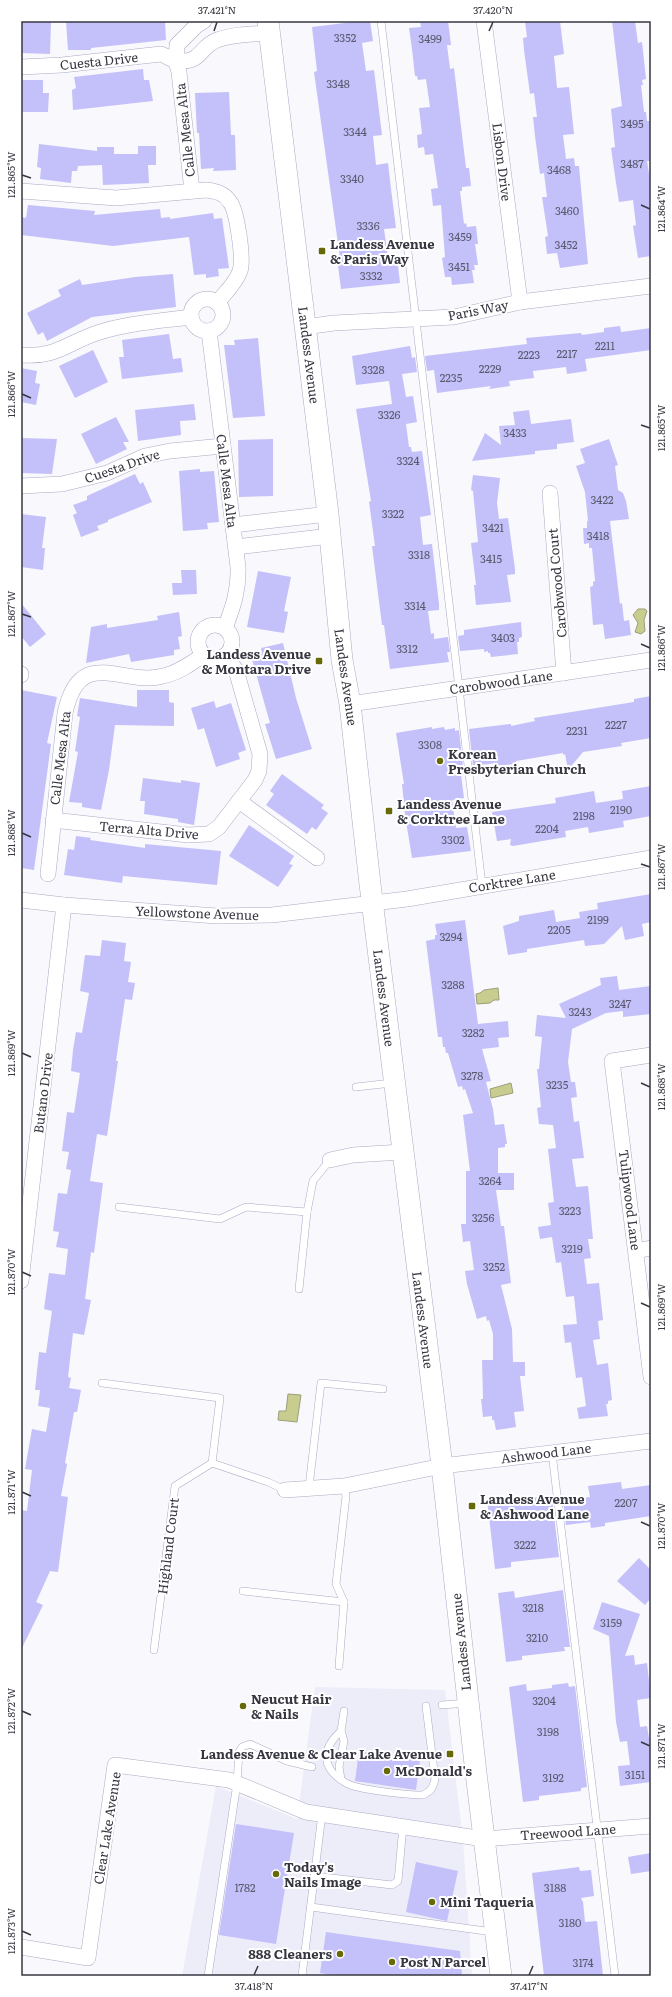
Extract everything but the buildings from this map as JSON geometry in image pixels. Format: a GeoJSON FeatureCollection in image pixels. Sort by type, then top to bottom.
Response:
{"type":"FeatureCollection","features":[{"type":"Feature","properties":{"kind":"main road","name":"Landess Avenue"},"geometry":{"type":"LineString","coordinates":[[269,27],[328,514],[342,660],[350,704],[372,903],[442,1466],[468,1703],[501,1976]]}},
{"type":"Feature","properties":{"kind":"street"},"geometry":{"type":"LineString","coordinates":[[176,61],[177,45],[196,26],[204,21]]}},
{"type":"Feature","properties":{"kind":"street","name":"Lisbon Drive"},"geometry":{"type":"LineString","coordinates":[[484,21],[520,302]]}},
{"type":"Feature","properties":{"kind":"street","name":"Cuesta Drive"},"geometry":{"type":"LineString","coordinates":[[21,67],[62,65],[161,54],[169,56],[176,61],[194,60],[215,41],[269,27]]}},
{"type":"Feature","properties":{"kind":"street","name":"Calle Mesa Alta"},"geometry":{"type":"LineString","coordinates":[[176,61],[179,72],[192,191],[216,191],[225,196],[231,203],[236,217],[241,268],[238,278],[217,303]]}},
{"type":"Feature","properties":{"kind":"street"},"geometry":{"type":"LineString","coordinates":[[21,191],[116,198],[157,196],[192,191]]}},
{"type":"Feature","properties":{"kind":"street","name":"Paris Way"},"geometry":{"type":"LineString","coordinates":[[305,327],[375,320],[417,320],[454,317],[520,302],[651,286]]}},
{"type":"Feature","properties":{"kind":"street"},"geometry":{"type":"LineString","coordinates":[[208,299],[217,303],[222,310],[222,320],[218,328],[209,331],[197,328],[191,317],[193,308],[199,301],[208,299]]}},
{"type":"Feature","properties":{"kind":"street"},"geometry":{"type":"LineString","coordinates":[[21,355],[42,356],[58,351],[96,333],[121,326],[191,317]]}},
{"type":"Feature","properties":{"kind":"street","name":"Calle Mesa Alta"},"geometry":{"type":"LineString","coordinates":[[209,331],[236,547],[238,579],[235,602],[225,628]]}},
{"type":"Feature","properties":{"kind":"street","name":"Cuesta Drive"},"geometry":{"type":"LineString","coordinates":[[21,486],[62,484],[106,473],[145,456],[170,451],[223,446]]}},
{"type":"Feature","properties":{"kind":"street","name":"Carobwood Court"},"geometry":{"type":"LineString","coordinates":[[550,493],[564,672]]}},
{"type":"Feature","properties":{"kind":"street"},"geometry":{"type":"LineString","coordinates":[[233,525],[328,514]]}},
{"type":"Feature","properties":{"kind":"street"},"geometry":{"type":"LineString","coordinates":[[236,547],[330,536]]}},
{"type":"Feature","properties":{"kind":"street"},"geometry":{"type":"LineString","coordinates":[[213,626],[225,628],[230,634],[232,641],[231,649],[226,656],[215,660],[204,654],[199,648],[199,639],[202,632],[213,626]]}},
{"type":"Feature","properties":{"kind":"street","name":"Calle Mesa Alta"},"geometry":{"type":"LineString","coordinates":[[48,874],[65,713],[71,691],[80,681],[92,674],[104,671],[135,676],[163,677],[178,670],[204,654]]}},
{"type":"Feature","properties":{"kind":"street","name":"Terra Alta Drive"},"geometry":{"type":"LineString","coordinates":[[53,820],[200,836],[209,834],[219,827],[257,776],[260,758],[236,670],[226,656]]}},
{"type":"Feature","properties":{"kind":"street","name":"Carobwood Lane"},"geometry":{"type":"LineString","coordinates":[[350,704],[651,660]]}},
{"type":"Feature","properties":{"kind":"street"},"geometry":{"type":"LineString","coordinates":[[239,801],[317,858]]}},
{"type":"Feature","properties":{"kind":"street","name":"Corktree Lane"},"geometry":{"type":"LineString","coordinates":[[372,903],[651,858]]}},
{"type":"Feature","properties":{"kind":"street","name":"Yellowstone Avenue"},"geometry":{"type":"LineString","coordinates":[[21,900],[64,906],[217,916],[272,915],[372,903]]}},
{"type":"Feature","properties":{"kind":"street","name":"Butano Drive"},"geometry":{"type":"LineString","coordinates":[[21,1281],[64,906]]}},
{"type":"Feature","properties":{"kind":"street","name":"Tulipwood Lane"},"geometry":{"type":"LineString","coordinates":[[651,1056],[612,1061],[651,1377]]}},
{"type":"Feature","properties":{"kind":"street"},"geometry":{"type":"LineString","coordinates":[[330,1160],[353,1155],[402,1152]]}},
{"type":"Feature","properties":{"kind":"street"},"geometry":{"type":"LineString","coordinates":[[636,1251],[651,1248]]}},
{"type":"Feature","properties":{"kind":"street","name":"Ashwood Lane"},"geometry":{"type":"LineString","coordinates":[[442,1466],[651,1441]]}},
{"type":"Feature","properties":{"kind":"street"},"geometry":{"type":"LineString","coordinates":[[285,1490],[309,1487],[344,1486],[442,1466]]}},
{"type":"Feature","properties":{"kind":"street","name":"Clear Lake Avenue"},"geometry":{"type":"LineString","coordinates":[[21,1947],[88,1958],[116,1766],[230,1780],[306,1812],[484,1838]]}},
{"type":"Feature","properties":{"kind":"street","name":"Treewood Lane"},"geometry":{"type":"LineString","coordinates":[[484,1838],[651,1826]]}},
{"type":"Feature","properties":{"kind":"lane"},"geometry":{"type":"LineString","coordinates":[[381,21],[482,885]]}},
{"type":"Feature","properties":{"kind":"lane"},"geometry":{"type":"LineString","coordinates":[[356,1087],[394,1083]]}},
{"type":"Feature","properties":{"kind":"lane"},"geometry":{"type":"LineString","coordinates":[[299,1289],[307,1212],[314,1181],[330,1160]]}},
{"type":"Feature","properties":{"kind":"lane"},"geometry":{"type":"LineString","coordinates":[[119,1207],[220,1219],[246,1207],[307,1212]]}},
{"type":"Feature","properties":{"kind":"lane"},"geometry":{"type":"LineString","coordinates":[[102,1383],[220,1398],[212,1463],[268,1482],[285,1490]]}},
{"type":"Feature","properties":{"kind":"lane"},"geometry":{"type":"LineString","coordinates":[[309,1487],[321,1383],[383,1389]]}},
{"type":"Feature","properties":{"kind":"lane"},"geometry":{"type":"LineString","coordinates":[[552,1453],[615,1976]]}},
{"type":"Feature","properties":{"kind":"lane","name":"Highland Court"},"geometry":{"type":"LineString","coordinates":[[154,1650],[175,1486],[212,1463]]}},
{"type":"Feature","properties":{"kind":"lane"},"geometry":{"type":"LineString","coordinates":[[339,1666],[344,1602],[336,1584],[346,1496],[344,1486]]}},
{"type":"Feature","properties":{"kind":"lane"},"geometry":{"type":"LineString","coordinates":[[243,1591],[344,1602]]}},
{"type":"Feature","properties":{"kind":"lane"},"geometry":{"type":"LineString","coordinates":[[442,1705],[468,1703]]}},
{"type":"Feature","properties":{"kind":"lane"},"geometry":{"type":"LineString","coordinates":[[341,1731],[331,1740],[327,1749],[326,1759],[328,1767],[341,1779],[354,1786],[416,1795],[429,1792],[435,1779],[426,1706]]}},
{"type":"Feature","properties":{"kind":"lane"},"geometry":{"type":"LineString","coordinates":[[341,1779],[339,1767],[344,1742],[341,1731],[344,1711]]}},
{"type":"Feature","properties":{"kind":"lane"},"geometry":{"type":"LineString","coordinates":[[208,1976],[237,1783],[239,1752],[242,1747],[250,1744],[287,1761],[312,1768]]}},
{"type":"Feature","properties":{"kind":"lane"},"geometry":{"type":"LineString","coordinates":[[302,1976],[322,1814]]}},
{"type":"Feature","properties":{"kind":"lane"},"geometry":{"type":"LineString","coordinates":[[314,1876],[392,1885],[398,1881],[403,1826]]}},
{"type":"Feature","properties":{"kind":"lane"},"geometry":{"type":"LineString","coordinates":[[311,1907],[496,1933]]}},
{"type":"Feature","properties":{"kind":"shaded area"},"geometry":{"type":"Polygon","coordinates":[[[638,609],[645,609],[647,611],[644,620],[645,631],[641,634],[635,632],[638,623],[633,615],[638,609]]]}},
{"type":"Feature","properties":{"kind":"shaded area"},"geometry":{"type":"Polygon","coordinates":[[[498,988],[499,1000],[494,1000],[490,1003],[477,1004],[476,994],[484,990],[498,988]]]}},
{"type":"Feature","properties":{"kind":"shaded area"},"geometry":{"type":"Polygon","coordinates":[[[511,1083],[513,1093],[491,1098],[490,1089],[511,1083]]]}},
{"type":"Feature","properties":{"kind":"shaded area"},"geometry":{"type":"Polygon","coordinates":[[[288,1394],[301,1395],[297,1422],[278,1420],[279,1411],[286,1411],[288,1394]]]}},
{"type":"Feature","properties":{"kind":"shaded area"},"geometry":{"type":"Polygon","coordinates":[[[315,1687],[445,1690],[463,1840],[472,1976],[182,1976],[216,1786],[297,1819],[315,1687]]]}},
{"type":"Feature","properties":{"kind":"place","name":"Landess Avenue & Paris Way"},"geometry":{"type":"Point","coordinates":[322,251]}},
{"type":"Feature","properties":{"kind":"place","name":"Landess Avenue & Montara Drive"},"geometry":{"type":"Point","coordinates":[319,661]}},
{"type":"Feature","properties":{"kind":"place","name":"Korean Presbyterian Church"},"geometry":{"type":"Point","coordinates":[440,761]}},
{"type":"Feature","properties":{"kind":"place","name":"Landess Avenue & Corktree Lane"},"geometry":{"type":"Point","coordinates":[389,811]}},
{"type":"Feature","properties":{"kind":"place","name":"Landess Avenue & Ashwood Lane"},"geometry":{"type":"Point","coordinates":[472,1506]}},
{"type":"Feature","properties":{"kind":"place","name":"Neucut Hair & Nails"},"geometry":{"type":"Point","coordinates":[243,1706]}},
{"type":"Feature","properties":{"kind":"place","name":"Landess Avenue & Clear Lake Avenue"},"geometry":{"type":"Point","coordinates":[450,1754]}},
{"type":"Feature","properties":{"kind":"place","name":"McDonald's"},"geometry":{"type":"Point","coordinates":[387,1771]}},
{"type":"Feature","properties":{"kind":"place","name":"Today's Nails Image"},"geometry":{"type":"Point","coordinates":[276,1874]}},
{"type":"Feature","properties":{"kind":"place","name":"Mini Taqueria"},"geometry":{"type":"Point","coordinates":[432,1902]}},
{"type":"Feature","properties":{"kind":"place","name":"888 Cleaners"},"geometry":{"type":"Point","coordinates":[340,1954]}},
{"type":"Feature","properties":{"kind":"place","name":"Post N Parcel"},"geometry":{"type":"Point","coordinates":[392,1962]}}]}
